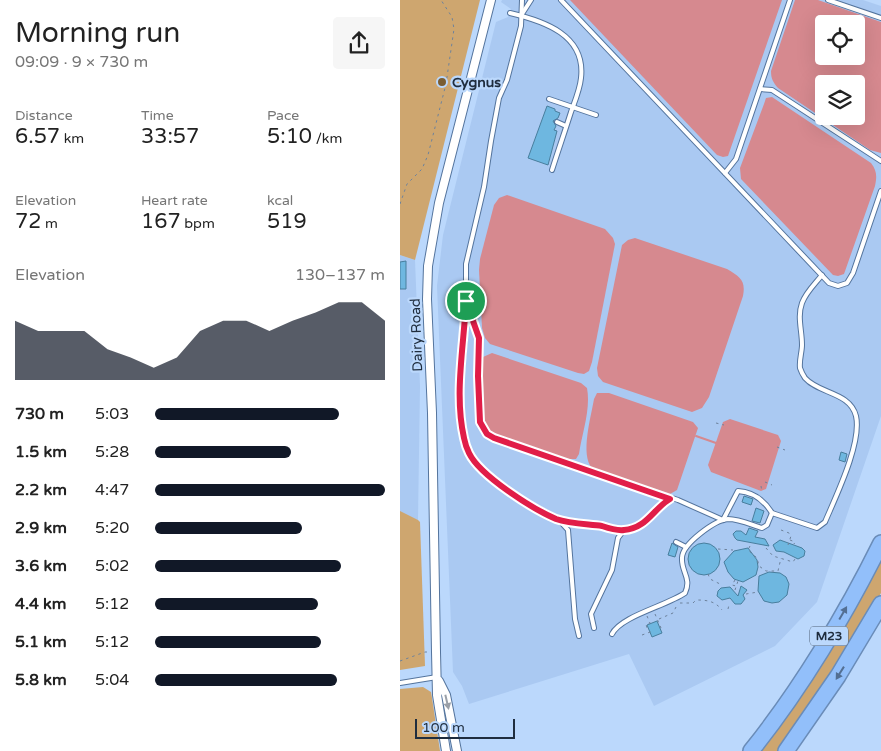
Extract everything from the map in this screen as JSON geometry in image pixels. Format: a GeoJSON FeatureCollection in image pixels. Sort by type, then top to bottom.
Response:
{"type":"FeatureCollection","features":[{"type":"Feature","properties":{"kind":"highway","name":"M23"},"geometry":{"type":"LineString","coordinates":[[751,751],[789,699],[835,627],[867,572],[881,543]]}},
{"type":"Feature","properties":{"kind":"highway","name":"M23"},"geometry":{"type":"LineString","coordinates":[[786,751],[838,676],[881,604]]}},
{"type":"Feature","properties":{"kind":"highway"},"geometry":{"type":"LineString","coordinates":[[738,751],[767,720],[780,702],[789,699]]}},
{"type":"Feature","properties":{"kind":"highway"},"geometry":{"type":"LineString","coordinates":[[797,751],[808,733],[809,720]]}},
{"type":"Feature","properties":{"kind":"street","name":"Dairy Road"},"geometry":{"type":"LineString","coordinates":[[446,751],[438,695],[436,652],[432,413],[427,299],[428,266],[439,203],[491,0]]}},
{"type":"Feature","properties":{"kind":"street","name":"Dairy Road"},"geometry":{"type":"LineString","coordinates":[[437,677],[446,695],[457,751]]}},
{"type":"Feature","properties":{"kind":"lane"},"geometry":{"type":"LineString","coordinates":[[522,0],[521,26],[507,80],[499,98],[490,141],[484,187],[468,252],[466,324],[460,392],[461,420],[469,453],[476,463],[492,478],[523,500],[558,519],[624,530],[639,525],[651,518],[663,503],[670,499]]}},
{"type":"Feature","properties":{"kind":"lane"},"geometry":{"type":"LineString","coordinates":[[520,16],[531,0]]}},
{"type":"Feature","properties":{"kind":"lane"},"geometry":{"type":"LineString","coordinates":[[561,0],[829,283],[838,286],[847,283],[853,273],[881,191]]}},
{"type":"Feature","properties":{"kind":"lane"},"geometry":{"type":"LineString","coordinates":[[725,173],[736,159],[790,0]]}},
{"type":"Feature","properties":{"kind":"lane"},"geometry":{"type":"LineString","coordinates":[[828,0],[881,18]]}},
{"type":"Feature","properties":{"kind":"lane"},"geometry":{"type":"LineString","coordinates":[[510,13],[552,27],[565,35],[574,46],[581,63],[582,79],[552,170]]}},
{"type":"Feature","properties":{"kind":"lane"},"geometry":{"type":"LineString","coordinates":[[760,89],[772,90],[881,161]]}},
{"type":"Feature","properties":{"kind":"lane"},"geometry":{"type":"LineString","coordinates":[[550,100],[596,116]]}},
{"type":"Feature","properties":{"kind":"lane"},"geometry":{"type":"LineString","coordinates":[[557,122],[566,126]]}},
{"type":"Feature","properties":{"kind":"lane"},"geometry":{"type":"LineString","coordinates":[[553,144],[560,146]]}},
{"type":"Feature","properties":{"kind":"lane"},"geometry":{"type":"LineString","coordinates":[[552,151],[557,153]]}},
{"type":"Feature","properties":{"kind":"lane"},"geometry":{"type":"LineString","coordinates":[[723,520],[738,491],[757,496],[772,513],[817,528],[825,522],[845,474],[857,434],[855,413],[843,398],[806,380],[800,367],[802,344],[799,318],[802,303],[822,275]]}},
{"type":"Feature","properties":{"kind":"lane"},"geometry":{"type":"LineString","coordinates":[[466,301],[479,338],[480,422],[487,434],[670,499],[678,500],[723,520]]}},
{"type":"Feature","properties":{"kind":"lane"},"geometry":{"type":"LineString","coordinates":[[466,324],[470,322],[476,326]]}},
{"type":"Feature","properties":{"kind":"lane"},"geometry":{"type":"LineString","coordinates":[[612,634],[622,622],[669,602],[684,592],[688,582],[682,559],[686,546],[692,541],[723,520],[731,519],[762,528],[767,525],[772,513]]}},
{"type":"Feature","properties":{"kind":"lane"},"geometry":{"type":"LineString","coordinates":[[558,519],[568,530],[574,619],[579,636]]}},
{"type":"Feature","properties":{"kind":"lane"},"geometry":{"type":"LineString","coordinates":[[594,628],[591,614],[612,570],[618,538],[624,530]]}},
{"type":"Feature","properties":{"kind":"lane"},"geometry":{"type":"LineString","coordinates":[[676,542],[686,546]]}},
{"type":"Feature","properties":{"kind":"lane"},"geometry":{"type":"LineString","coordinates":[[400,683],[437,677]]}},
{"type":"Feature","properties":{"kind":"path"},"geometry":{"type":"LineString","coordinates":[[400,204],[408,184],[422,169],[428,155],[445,84],[454,28],[452,18],[441,0]]}},
{"type":"Feature","properties":{"kind":"path"},"geometry":{"type":"LineString","coordinates":[[716,423],[724,425]]}},
{"type":"Feature","properties":{"kind":"path"},"geometry":{"type":"LineString","coordinates":[[777,446],[785,450]]}},
{"type":"Feature","properties":{"kind":"path"},"geometry":{"type":"LineString","coordinates":[[765,482],[772,485]]}},
{"type":"Feature","properties":{"kind":"path"},"geometry":{"type":"LineString","coordinates":[[761,486],[762,494]]}},
{"type":"Feature","properties":{"kind":"path"},"geometry":{"type":"LineString","coordinates":[[781,530],[789,533],[791,536],[788,544]]}},
{"type":"Feature","properties":{"kind":"path"},"geometry":{"type":"LineString","coordinates":[[789,540],[795,542],[794,544]]}},
{"type":"Feature","properties":{"kind":"path"},"geometry":{"type":"LineString","coordinates":[[750,546],[748,550],[757,558],[758,566],[766,571],[778,571],[780,554]]}},
{"type":"Feature","properties":{"kind":"path"},"geometry":{"type":"LineString","coordinates":[[766,548],[773,556],[792,562],[795,559]]}},
{"type":"Feature","properties":{"kind":"path"},"geometry":{"type":"LineString","coordinates":[[718,549],[733,550]]}},
{"type":"Feature","properties":{"kind":"path"},"geometry":{"type":"LineString","coordinates":[[708,574],[710,580],[722,585]]}},
{"type":"Feature","properties":{"kind":"path"},"geometry":{"type":"LineString","coordinates":[[735,580],[732,585],[736,586]]}},
{"type":"Feature","properties":{"kind":"path"},"geometry":{"type":"LineString","coordinates":[[735,590],[738,582]]}},
{"type":"Feature","properties":{"kind":"path"},"geometry":{"type":"LineString","coordinates":[[746,594],[758,592]]}},
{"type":"Feature","properties":{"kind":"path"},"geometry":{"type":"LineString","coordinates":[[669,602],[693,603],[696,600],[708,600],[718,605],[722,610]]}},
{"type":"Feature","properties":{"kind":"path"},"geometry":{"type":"LineString","coordinates":[[728,609],[729,605]]}},
{"type":"Feature","properties":{"kind":"path"},"geometry":{"type":"LineString","coordinates":[[658,620],[673,613],[676,608]]}},
{"type":"Feature","properties":{"kind":"path"},"geometry":{"type":"LineString","coordinates":[[645,613],[650,623],[646,624],[647,628]]}},
{"type":"Feature","properties":{"kind":"path"},"geometry":{"type":"LineString","coordinates":[[656,616],[661,628],[657,629]]}},
{"type":"Feature","properties":{"kind":"path"},"geometry":{"type":"LineString","coordinates":[[642,635],[653,631]]}},
{"type":"Feature","properties":{"kind":"path"},"geometry":{"type":"LineString","coordinates":[[400,662],[425,652],[436,652]]}},
{"type":"Feature","properties":{"kind":"shaded area"},"geometry":{"type":"Polygon","coordinates":[[[400,0],[480,0],[415,260],[400,255],[400,0]]]}},
{"type":"Feature","properties":{"kind":"shaded area"},"geometry":{"type":"Polygon","coordinates":[[[502,0],[863,0],[881,6],[881,416],[817,602],[775,646],[654,706],[629,654],[469,704],[462,686],[453,672],[437,286],[443,235],[496,22],[508,17],[511,9],[501,2],[502,0]]]}},
{"type":"Feature","properties":{"kind":"shaded area"},"geometry":{"type":"Polygon","coordinates":[[[570,0],[782,0],[728,156],[717,155],[570,0]]]}},
{"type":"Feature","properties":{"kind":"shaded area"},"geometry":{"type":"Polygon","coordinates":[[[795,0],[818,0],[861,15],[815,15],[815,65],[865,65],[865,16],[881,22],[881,153],[870,150],[833,125],[865,125],[865,75],[815,75],[815,113],[778,88],[771,76],[771,71],[795,0]]]}},
{"type":"Feature","properties":{"kind":"shaded area"},"geometry":{"type":"Polygon","coordinates":[[[772,97],[871,163],[875,171],[875,186],[844,274],[833,275],[741,179],[740,168],[766,98],[772,97]]]}},
{"type":"Feature","properties":{"kind":"shaded area"},"geometry":{"type":"Polygon","coordinates":[[[507,195],[605,229],[613,238],[615,244],[592,362],[589,371],[584,374],[490,344],[485,338],[482,328],[480,259],[494,205],[499,198],[507,195]]]}},
{"type":"Feature","properties":{"kind":"shaded area"},"geometry":{"type":"Polygon","coordinates":[[[635,238],[727,269],[739,277],[744,286],[743,296],[709,397],[702,408],[692,412],[603,382],[598,376],[597,368],[622,245],[628,240],[635,238]]]}},
{"type":"Feature","properties":{"kind":"shaded area"},"geometry":{"type":"Polygon","coordinates":[[[400,255],[415,260],[420,386],[418,520],[400,513],[400,255]]]}},
{"type":"Feature","properties":{"kind":"shaded area"},"geometry":{"type":"Polygon","coordinates":[[[492,353],[581,383],[587,388],[587,413],[579,454],[576,459],[566,459],[494,435],[486,428],[482,360],[483,357],[492,353]]]}},
{"type":"Feature","properties":{"kind":"shaded area"},"geometry":{"type":"Polygon","coordinates":[[[597,393],[609,393],[693,422],[698,428],[677,490],[670,494],[592,468],[587,454],[587,445],[594,399],[597,393]]]}},
{"type":"Feature","properties":{"kind":"shaded area"},"geometry":{"type":"Polygon","coordinates":[[[730,419],[778,435],[781,441],[766,489],[761,491],[711,472],[708,465],[723,422],[730,419]]]}},
{"type":"Feature","properties":{"kind":"shaded area"},"geometry":{"type":"Polygon","coordinates":[[[400,511],[420,522],[425,666],[400,670],[400,511]]]}},
{"type":"Feature","properties":{"kind":"shaded area"},"geometry":{"type":"Polygon","coordinates":[[[881,552],[881,593],[863,626],[779,751],[756,751],[881,552]]]}},
{"type":"Feature","properties":{"kind":"shaded area"},"geometry":{"type":"Polygon","coordinates":[[[423,687],[431,692],[440,751],[400,751],[400,689],[423,687]]]}},
{"type":"Feature","properties":{"kind":"building"},"geometry":{"type":"Polygon","coordinates":[[[547,106],[560,113],[558,118],[553,121],[556,126],[554,130],[557,131],[548,165],[528,158],[547,106]]]}},
{"type":"Feature","properties":{"kind":"building"},"geometry":{"type":"Polygon","coordinates":[[[406,261],[406,289],[400,289],[400,262],[406,261]]]}},
{"type":"Feature","properties":{"kind":"building"},"geometry":{"type":"Polygon","coordinates":[[[841,452],[847,454],[845,462],[839,460],[841,452]]]}},
{"type":"Feature","properties":{"kind":"building"},"geometry":{"type":"Polygon","coordinates":[[[744,496],[753,499],[751,505],[742,502],[744,496]]]}},
{"type":"Feature","properties":{"kind":"building"},"geometry":{"type":"Polygon","coordinates":[[[756,508],[764,511],[760,523],[752,521],[756,508]]]}},
{"type":"Feature","properties":{"kind":"building"},"geometry":{"type":"Polygon","coordinates":[[[749,528],[758,531],[755,537],[765,539],[769,546],[735,538],[733,534],[736,531],[741,531],[746,535],[749,528]]]}},
{"type":"Feature","properties":{"kind":"building"},"geometry":{"type":"Polygon","coordinates":[[[780,540],[802,548],[805,551],[804,556],[798,559],[784,552],[776,551],[773,545],[780,540]]]}},
{"type":"Feature","properties":{"kind":"building"},"geometry":{"type":"Polygon","coordinates":[[[672,543],[678,547],[675,557],[668,555],[672,543]]]}},
{"type":"Feature","properties":{"kind":"building"},"geometry":{"type":"Polygon","coordinates":[[[704,543],[710,544],[715,548],[719,553],[719,565],[715,570],[710,574],[704,575],[698,574],[693,570],[689,565],[688,559],[689,553],[693,548],[698,544],[704,543]]]}},
{"type":"Feature","properties":{"kind":"building"},"geometry":{"type":"Polygon","coordinates":[[[748,548],[757,560],[758,567],[756,575],[743,582],[734,579],[728,572],[724,562],[734,551],[748,548]]]}},
{"type":"Feature","properties":{"kind":"building"},"geometry":{"type":"Polygon","coordinates":[[[769,572],[780,573],[786,577],[789,584],[787,595],[779,602],[764,601],[758,591],[759,576],[769,572]]]}},
{"type":"Feature","properties":{"kind":"building"},"geometry":{"type":"Polygon","coordinates":[[[741,586],[747,590],[743,595],[745,599],[741,604],[735,604],[730,598],[722,600],[717,596],[721,588],[730,587],[738,596],[741,586]]]}},
{"type":"Feature","properties":{"kind":"building"},"geometry":{"type":"Polygon","coordinates":[[[657,621],[662,633],[652,637],[647,625],[657,621]]]}},
{"type":"Feature","properties":{"kind":"waterway"},"geometry":{"type":"LineString","coordinates":[[696,436],[716,443]]}},
{"type":"Feature","properties":{"kind":"place","name":"Cygnus"},"geometry":{"type":"Point","coordinates":[442,82]}},
{"type":"Feature","properties":{"kind":"route"},"geometry":{"type":"LineString","coordinates":[[466,301],[479,338],[478,376],[482,429],[494,438],[670,499],[663,503],[651,518],[639,525],[624,530],[558,519],[523,500],[483,471],[476,463],[469,453],[461,420],[460,392],[464,329],[466,324],[466,301]]}}]}
